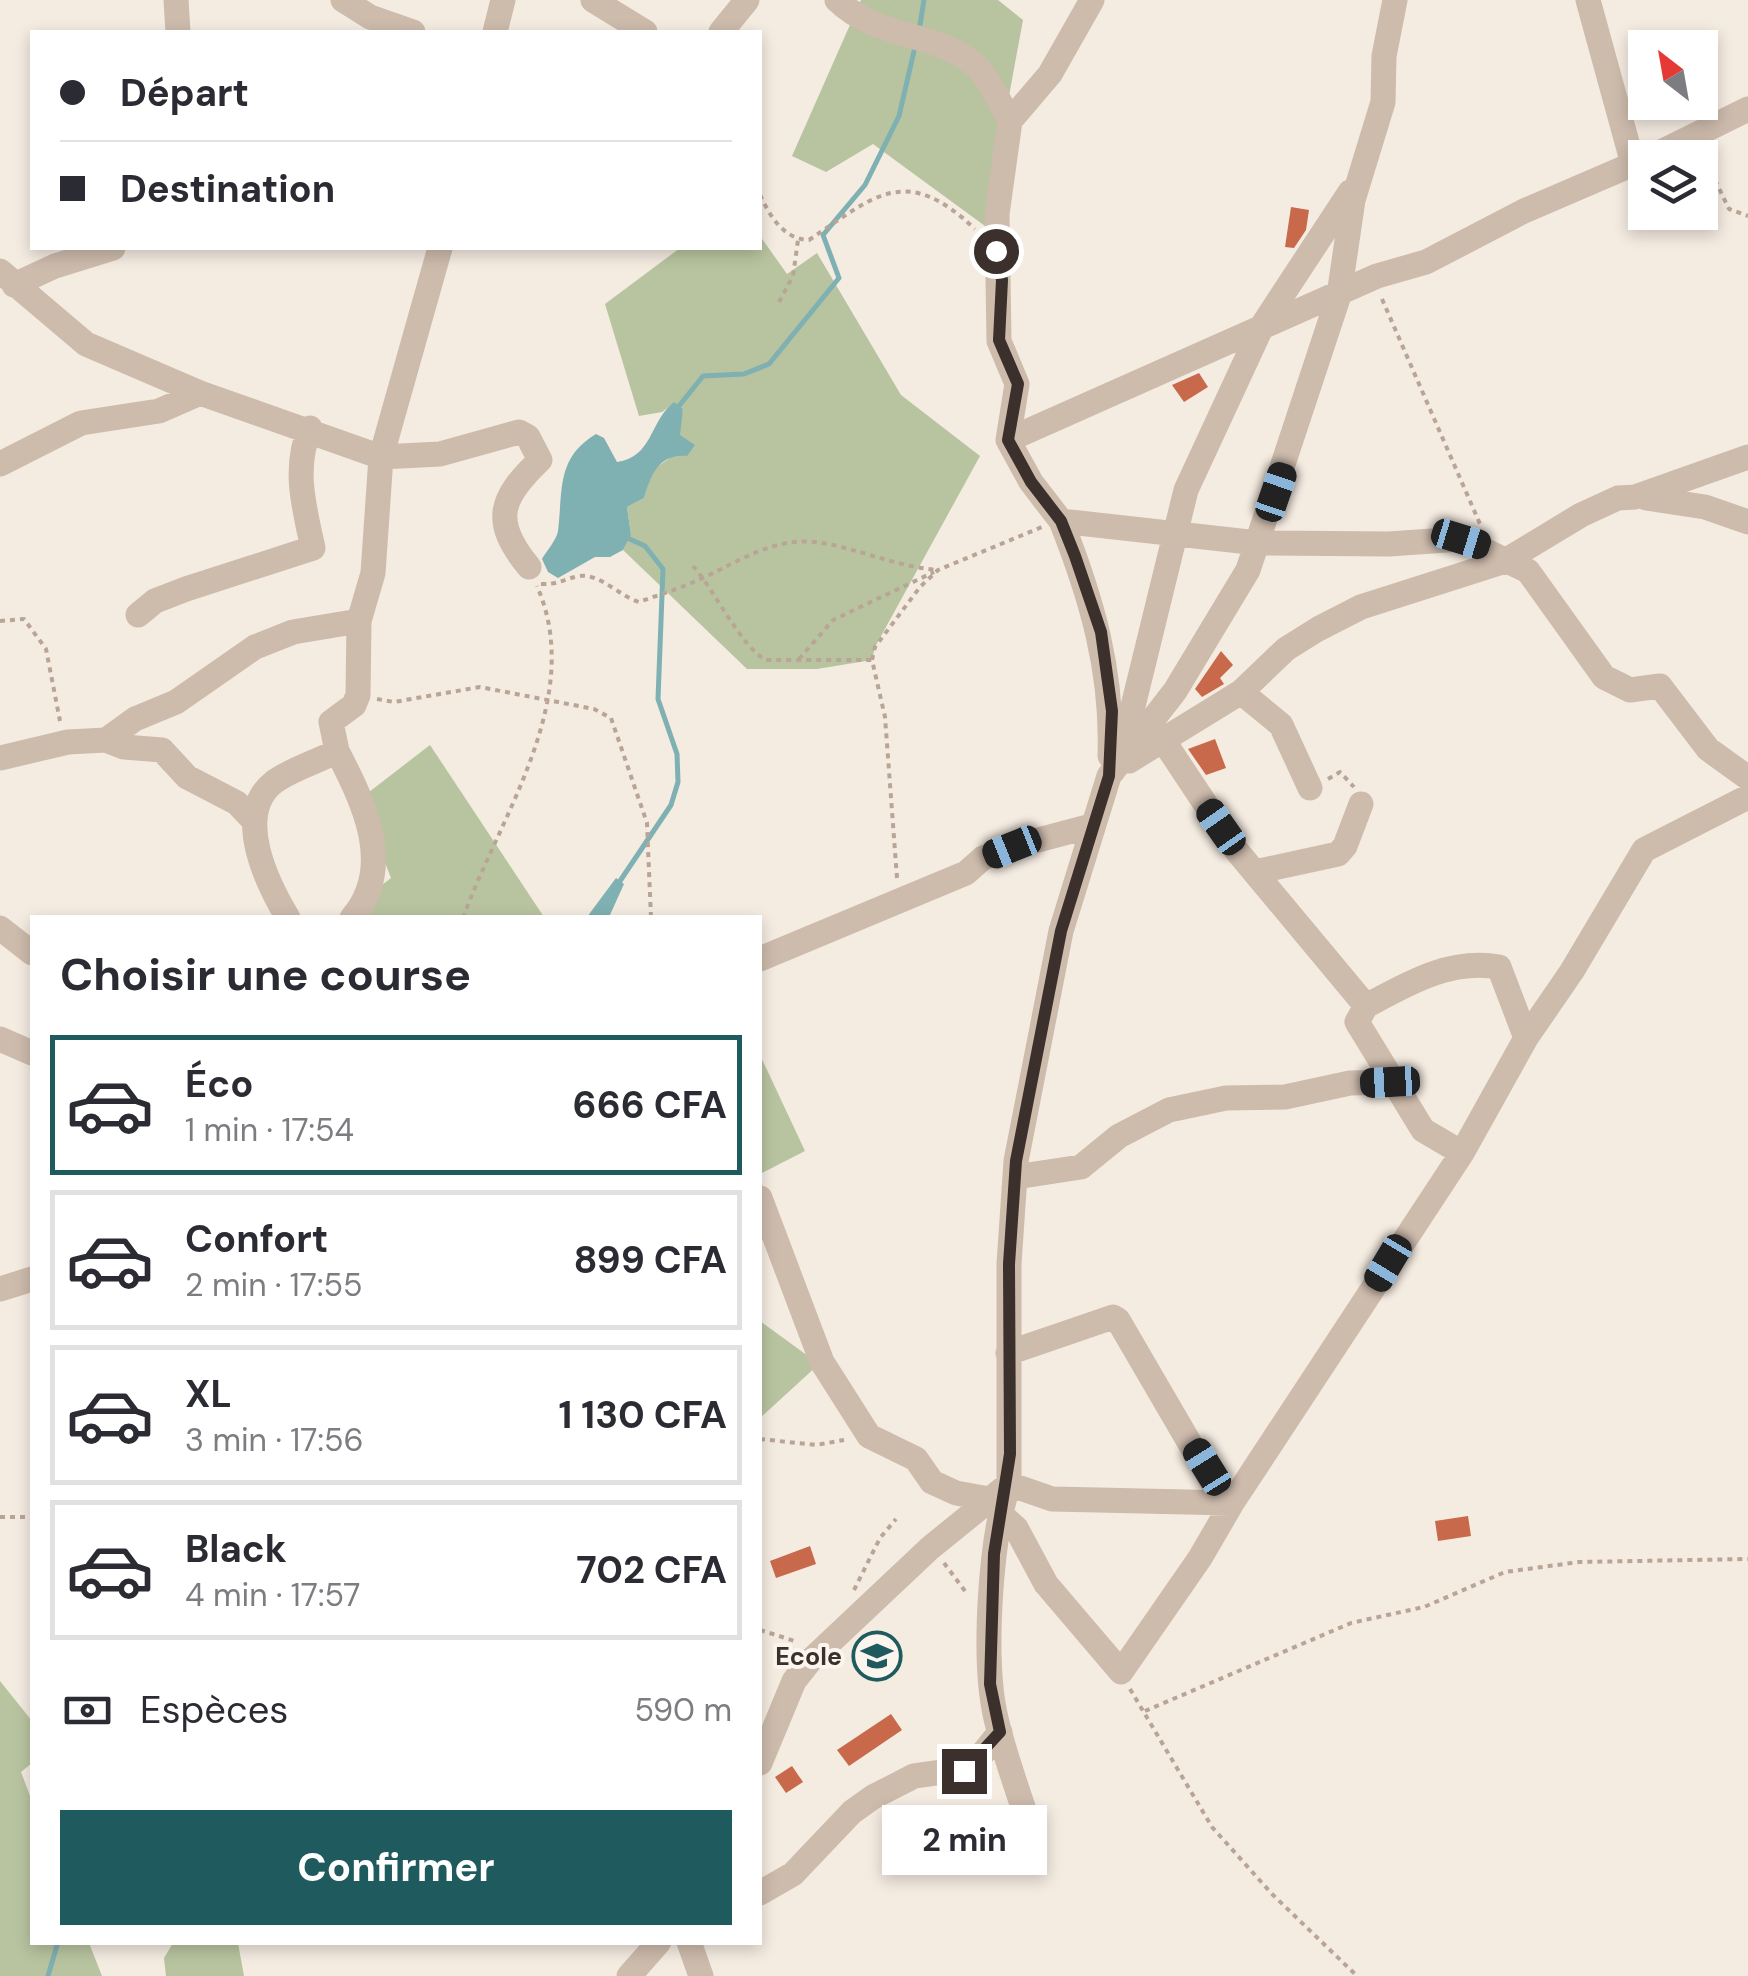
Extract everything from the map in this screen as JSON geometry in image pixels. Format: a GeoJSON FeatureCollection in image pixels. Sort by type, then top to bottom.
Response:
{"type":"FeatureCollection","features":[{"type":"Feature","properties":{"kind":"street"},"geometry":{"type":"LineString","coordinates":[[177,0],[178,30]]}},
{"type":"Feature","properties":{"kind":"street"},"geometry":{"type":"LineString","coordinates":[[343,0],[369,16],[408,30]]}},
{"type":"Feature","properties":{"kind":"street"},"geometry":{"type":"LineString","coordinates":[[496,30],[503,0]]}},
{"type":"Feature","properties":{"kind":"street"},"geometry":{"type":"LineString","coordinates":[[593,0],[642,30]]}},
{"type":"Feature","properties":{"kind":"street"},"geometry":{"type":"LineString","coordinates":[[723,30],[747,0]]}},
{"type":"Feature","properties":{"kind":"street"},"geometry":{"type":"LineString","coordinates":[[836,0],[865,22],[962,56],[984,76],[1010,121]]}},
{"type":"Feature","properties":{"kind":"street"},"geometry":{"type":"LineString","coordinates":[[1092,0],[1050,74],[1010,121],[996,251],[1002,280],[999,340],[1018,384],[1008,440],[1031,482],[1061,521],[1101,632],[1112,711],[1114,769]]}},
{"type":"Feature","properties":{"kind":"street"},"geometry":{"type":"LineString","coordinates":[[1114,769],[1175,691],[1217,626],[1258,543],[1340,295],[1358,180],[1382,102],[1384,56],[1395,0]]}},
{"type":"Feature","properties":{"kind":"street"},"geometry":{"type":"LineString","coordinates":[[1588,0],[1635,140]]}},
{"type":"Feature","properties":{"kind":"street"},"geometry":{"type":"LineString","coordinates":[[1684,140],[1748,109]]}},
{"type":"Feature","properties":{"kind":"street"},"geometry":{"type":"LineString","coordinates":[[1008,440],[1377,276],[1426,262],[1524,211],[1628,166]]}},
{"type":"Feature","properties":{"kind":"street"},"geometry":{"type":"LineString","coordinates":[[1028,1825],[990,1684],[1016,1177],[1061,931],[1091,826],[1114,769],[1186,490],[1262,326],[1358,180]]}},
{"type":"Feature","properties":{"kind":"street"},"geometry":{"type":"LineString","coordinates":[[7,278],[107,250]]}},
{"type":"Feature","properties":{"kind":"street"},"geometry":{"type":"LineString","coordinates":[[354,915],[368,891],[372,842],[364,804],[337,751],[331,722],[354,705],[358,695],[359,621],[373,574],[381,457],[439,250]]}},
{"type":"Feature","properties":{"kind":"street"},"geometry":{"type":"LineString","coordinates":[[7,278],[86,344],[200,392],[310,428],[381,457],[440,454],[519,432],[528,437],[540,460],[519,477],[504,514],[512,546],[529,567]]}},
{"type":"Feature","properties":{"kind":"street"},"geometry":{"type":"LineString","coordinates":[[0,464],[81,423],[158,411],[200,392]]}},
{"type":"Feature","properties":{"kind":"street"},"geometry":{"type":"LineString","coordinates":[[138,615],[155,601],[186,589],[313,548],[300,480],[301,448],[310,428]]}},
{"type":"Feature","properties":{"kind":"street"},"geometry":{"type":"LineString","coordinates":[[1636,496],[1748,456]]}},
{"type":"Feature","properties":{"kind":"street"},"geometry":{"type":"LineString","coordinates":[[1114,769],[1241,692],[1286,650],[1362,607],[1505,561],[1618,498],[1672,500],[1748,522]]}},
{"type":"Feature","properties":{"kind":"street"},"geometry":{"type":"LineString","coordinates":[[1061,521],[1258,543],[1389,544],[1461,539],[1482,546],[1528,571],[1542,585],[1604,677],[1630,690],[1660,686],[1708,750],[1748,778]]}},
{"type":"Feature","properties":{"kind":"street"},"geometry":{"type":"LineString","coordinates":[[106,740],[135,719],[176,702],[256,648],[293,632],[359,621]]}},
{"type":"Feature","properties":{"kind":"street"},"geometry":{"type":"LineString","coordinates":[[1241,692],[1280,725],[1310,788]]}},
{"type":"Feature","properties":{"kind":"street"},"geometry":{"type":"LineString","coordinates":[[0,758],[68,742],[106,740],[124,747],[162,750],[186,777],[237,803],[253,820],[267,874],[287,915]]}},
{"type":"Feature","properties":{"kind":"street"},"geometry":{"type":"LineString","coordinates":[[1163,740],[1255,872],[1366,1006]]}},
{"type":"Feature","properties":{"kind":"street"},"geometry":{"type":"LineString","coordinates":[[253,820],[258,803],[276,782],[337,751]]}},
{"type":"Feature","properties":{"kind":"street"},"geometry":{"type":"LineString","coordinates":[[999,1498],[1046,1584],[1121,1672],[1200,1558],[1228,1503],[1462,1153],[1526,1038],[1572,971],[1644,850],[1748,796]]}},
{"type":"Feature","properties":{"kind":"street"},"geometry":{"type":"LineString","coordinates":[[1255,872],[1338,854],[1345,846],[1361,804]]}},
{"type":"Feature","properties":{"kind":"street"},"geometry":{"type":"LineString","coordinates":[[762,958],[966,872],[983,858],[1091,826]]}},
{"type":"Feature","properties":{"kind":"street"},"geometry":{"type":"LineString","coordinates":[[0,928],[30,951]]}},
{"type":"Feature","properties":{"kind":"street"},"geometry":{"type":"LineString","coordinates":[[1462,1153],[1423,1130],[1390,1082],[1357,1022],[1366,1006],[1429,974],[1486,964],[1499,967],[1526,1038]]}},
{"type":"Feature","properties":{"kind":"street"},"geometry":{"type":"LineString","coordinates":[[0,1039],[30,1053]]}},
{"type":"Feature","properties":{"kind":"street"},"geometry":{"type":"LineString","coordinates":[[1016,1177],[1081,1167],[1118,1136],[1169,1110],[1226,1098],[1310,1094],[1350,1084],[1390,1082]]}},
{"type":"Feature","properties":{"kind":"street"},"geometry":{"type":"LineString","coordinates":[[762,1203],[822,1362],[870,1436],[902,1449],[932,1482],[956,1493],[999,1498],[1228,1503]]}},
{"type":"Feature","properties":{"kind":"street"},"geometry":{"type":"LineString","coordinates":[[0,1289],[30,1280]]}},
{"type":"Feature","properties":{"kind":"street"},"geometry":{"type":"LineString","coordinates":[[1008,1353],[1112,1317],[1118,1320],[1228,1503]]}},
{"type":"Feature","properties":{"kind":"street"},"geometry":{"type":"LineString","coordinates":[[762,1758],[794,1680],[828,1642],[930,1548],[999,1498]]}},
{"type":"Feature","properties":{"kind":"street"},"geometry":{"type":"LineString","coordinates":[[762,1892],[793,1874],[852,1812],[873,1797],[914,1776],[971,1768],[1000,1732]]}},
{"type":"Feature","properties":{"kind":"street"},"geometry":{"type":"LineString","coordinates":[[629,1976],[656,1945]]}},
{"type":"Feature","properties":{"kind":"street"},"geometry":{"type":"LineString","coordinates":[[690,1945],[701,1976]]}},
{"type":"Feature","properties":{"kind":"path"},"geometry":{"type":"LineString","coordinates":[[1695,135],[1728,209],[1748,216]]}},
{"type":"Feature","properties":{"kind":"path"},"geometry":{"type":"LineString","coordinates":[[762,199],[770,215],[798,240],[809,240],[873,196],[913,191],[942,199],[996,251]]}},
{"type":"Feature","properties":{"kind":"path"},"geometry":{"type":"LineString","coordinates":[[780,302],[793,276],[798,240]]}},
{"type":"Feature","properties":{"kind":"path"},"geometry":{"type":"LineString","coordinates":[[1377,276],[1380,296],[1480,524]]}},
{"type":"Feature","properties":{"kind":"path"},"geometry":{"type":"LineString","coordinates":[[799,659],[832,620],[1019,534],[1061,521]]}},
{"type":"Feature","properties":{"kind":"path"},"geometry":{"type":"LineString","coordinates":[[464,915],[538,740],[549,700],[550,635],[536,584],[562,585],[578,576],[593,578],[639,602],[703,578],[757,550],[798,542],[819,542],[901,567],[938,570]]}},
{"type":"Feature","properties":{"kind":"path"},"geometry":{"type":"LineString","coordinates":[[692,566],[753,654],[766,660],[872,660]]}},
{"type":"Feature","properties":{"kind":"path"},"geometry":{"type":"LineString","coordinates":[[898,898],[885,717],[872,660],[875,647],[938,570]]}},
{"type":"Feature","properties":{"kind":"path"},"geometry":{"type":"LineString","coordinates":[[0,621],[24,619],[46,649],[56,709],[68,742]]}},
{"type":"Feature","properties":{"kind":"path"},"geometry":{"type":"LineString","coordinates":[[358,695],[394,702],[480,687],[594,709],[611,718],[646,824],[651,915]]}},
{"type":"Feature","properties":{"kind":"path"},"geometry":{"type":"LineString","coordinates":[[1310,788],[1340,772],[1348,778],[1361,804]]}},
{"type":"Feature","properties":{"kind":"path"},"geometry":{"type":"LineString","coordinates":[[762,1439],[816,1445],[870,1436]]}},
{"type":"Feature","properties":{"kind":"path"},"geometry":{"type":"LineString","coordinates":[[0,1517],[30,1517]]}},
{"type":"Feature","properties":{"kind":"path"},"geometry":{"type":"LineString","coordinates":[[854,1590],[880,1538],[896,1518]]}},
{"type":"Feature","properties":{"kind":"path"},"geometry":{"type":"LineString","coordinates":[[930,1548],[976,1607]]}},
{"type":"Feature","properties":{"kind":"path"},"geometry":{"type":"LineString","coordinates":[[1145,1711],[1351,1623],[1424,1607],[1504,1572],[1579,1562],[1748,1559]]}},
{"type":"Feature","properties":{"kind":"path"},"geometry":{"type":"LineString","coordinates":[[762,1631],[787,1642],[828,1642]]}},
{"type":"Feature","properties":{"kind":"path"},"geometry":{"type":"LineString","coordinates":[[1121,1672],[1212,1826],[1272,1894],[1358,1976]]}},
{"type":"Feature","properties":{"kind":"green space"},"geometry":{"type":"Polygon","coordinates":[[[861,0],[998,0],[1023,20],[985,226],[873,144],[826,172],[792,156],[861,0]]]}},
{"type":"Feature","properties":{"kind":"green space"},"geometry":{"type":"Polygon","coordinates":[[[762,239],[787,274],[817,253],[901,395],[980,456],[875,647],[872,660],[817,669],[747,669],[623,550],[631,535],[627,507],[644,498],[651,471],[674,455],[683,409],[674,403],[662,412],[639,416],[605,304],[677,250],[762,250],[762,239]]]}},
{"type":"Feature","properties":{"kind":"green space"},"geometry":{"type":"Polygon","coordinates":[[[430,745],[543,915],[344,915],[391,878],[360,799],[430,745]]]}},
{"type":"Feature","properties":{"kind":"green space"},"geometry":{"type":"Polygon","coordinates":[[[762,1059],[805,1151],[762,1173],[762,1059]]]}},
{"type":"Feature","properties":{"kind":"green space"},"geometry":{"type":"Polygon","coordinates":[[[762,1322],[819,1364],[762,1416],[762,1322]]]}},
{"type":"Feature","properties":{"kind":"green space"},"geometry":{"type":"Polygon","coordinates":[[[0,1681],[30,1718],[30,1765],[21,1772],[30,1796],[30,1945],[90,1945],[102,1976],[0,1976],[0,1681]]]}},
{"type":"Feature","properties":{"kind":"green space"},"geometry":{"type":"Polygon","coordinates":[[[172,1945],[238,1945],[244,1976],[166,1976],[164,1958],[172,1945]]]}},
{"type":"Feature","properties":{"kind":"water"},"geometry":{"type":"Polygon","coordinates":[[[674,402],[683,409],[680,435],[695,445],[687,456],[663,462],[653,474],[644,498],[627,507],[631,535],[623,550],[610,557],[595,557],[558,578],[548,572],[542,559],[557,534],[564,476],[574,454],[596,434],[604,438],[617,462],[629,459],[644,446],[674,402]]]}},
{"type":"Feature","properties":{"kind":"water"},"geometry":{"type":"Polygon","coordinates":[[[616,878],[624,884],[610,915],[588,915],[616,878]]]}},
{"type":"Feature","properties":{"kind":"building"},"geometry":{"type":"Polygon","coordinates":[[[1291,207],[1309,210],[1306,230],[1294,248],[1285,247],[1291,207]]]}},
{"type":"Feature","properties":{"kind":"building"},"geometry":{"type":"Polygon","coordinates":[[[1199,373],[1208,387],[1184,402],[1172,385],[1199,373]]]}},
{"type":"Feature","properties":{"kind":"building"},"geometry":{"type":"Polygon","coordinates":[[[1221,651],[1233,665],[1220,678],[1224,684],[1202,697],[1195,689],[1221,651]]]}},
{"type":"Feature","properties":{"kind":"building"},"geometry":{"type":"Polygon","coordinates":[[[1215,739],[1226,768],[1206,775],[1188,749],[1215,739]]]}},
{"type":"Feature","properties":{"kind":"building"},"geometry":{"type":"Polygon","coordinates":[[[1468,1516],[1471,1536],[1438,1541],[1435,1521],[1468,1516]]]}},
{"type":"Feature","properties":{"kind":"building"},"geometry":{"type":"Polygon","coordinates":[[[810,1546],[816,1564],[776,1578],[770,1561],[810,1546]]]}},
{"type":"Feature","properties":{"kind":"building"},"geometry":{"type":"Polygon","coordinates":[[[891,1714],[902,1730],[849,1766],[837,1750],[891,1714]]]}},
{"type":"Feature","properties":{"kind":"building"},"geometry":{"type":"Polygon","coordinates":[[[792,1766],[803,1782],[786,1793],[775,1777],[792,1766]]]}},
{"type":"Feature","properties":{"kind":"waterway"},"geometry":{"type":"LineString","coordinates":[[919,31],[924,0]]}},
{"type":"Feature","properties":{"kind":"waterway"},"geometry":{"type":"LineString","coordinates":[[675,411],[703,376],[744,374],[769,364],[839,278],[823,235],[865,185],[899,116],[915,47]]}},
{"type":"Feature","properties":{"kind":"waterway"},"geometry":{"type":"LineString","coordinates":[[618,884],[671,805],[678,782],[677,754],[658,699],[663,569],[645,546],[623,536]]}},
{"type":"Feature","properties":{"kind":"waterway"},"geometry":{"type":"LineString","coordinates":[[48,1976],[57,1945]]}},
{"type":"Feature","properties":{"kind":"place","name":"Ecole"},"geometry":{"type":"Point","coordinates":[877,1656]}},
{"type":"Feature","properties":{"kind":"route"},"geometry":{"type":"LineString","coordinates":[[964,1771],[971,1768],[1000,1732],[990,1684],[994,1554],[998,1513],[1009,1484],[1009,1264],[1016,1161],[1061,931],[1109,776],[1112,711],[1101,632],[1075,556],[1061,521],[1031,482],[1008,440],[1018,384],[999,340],[1002,280],[996,251]]}}]}
